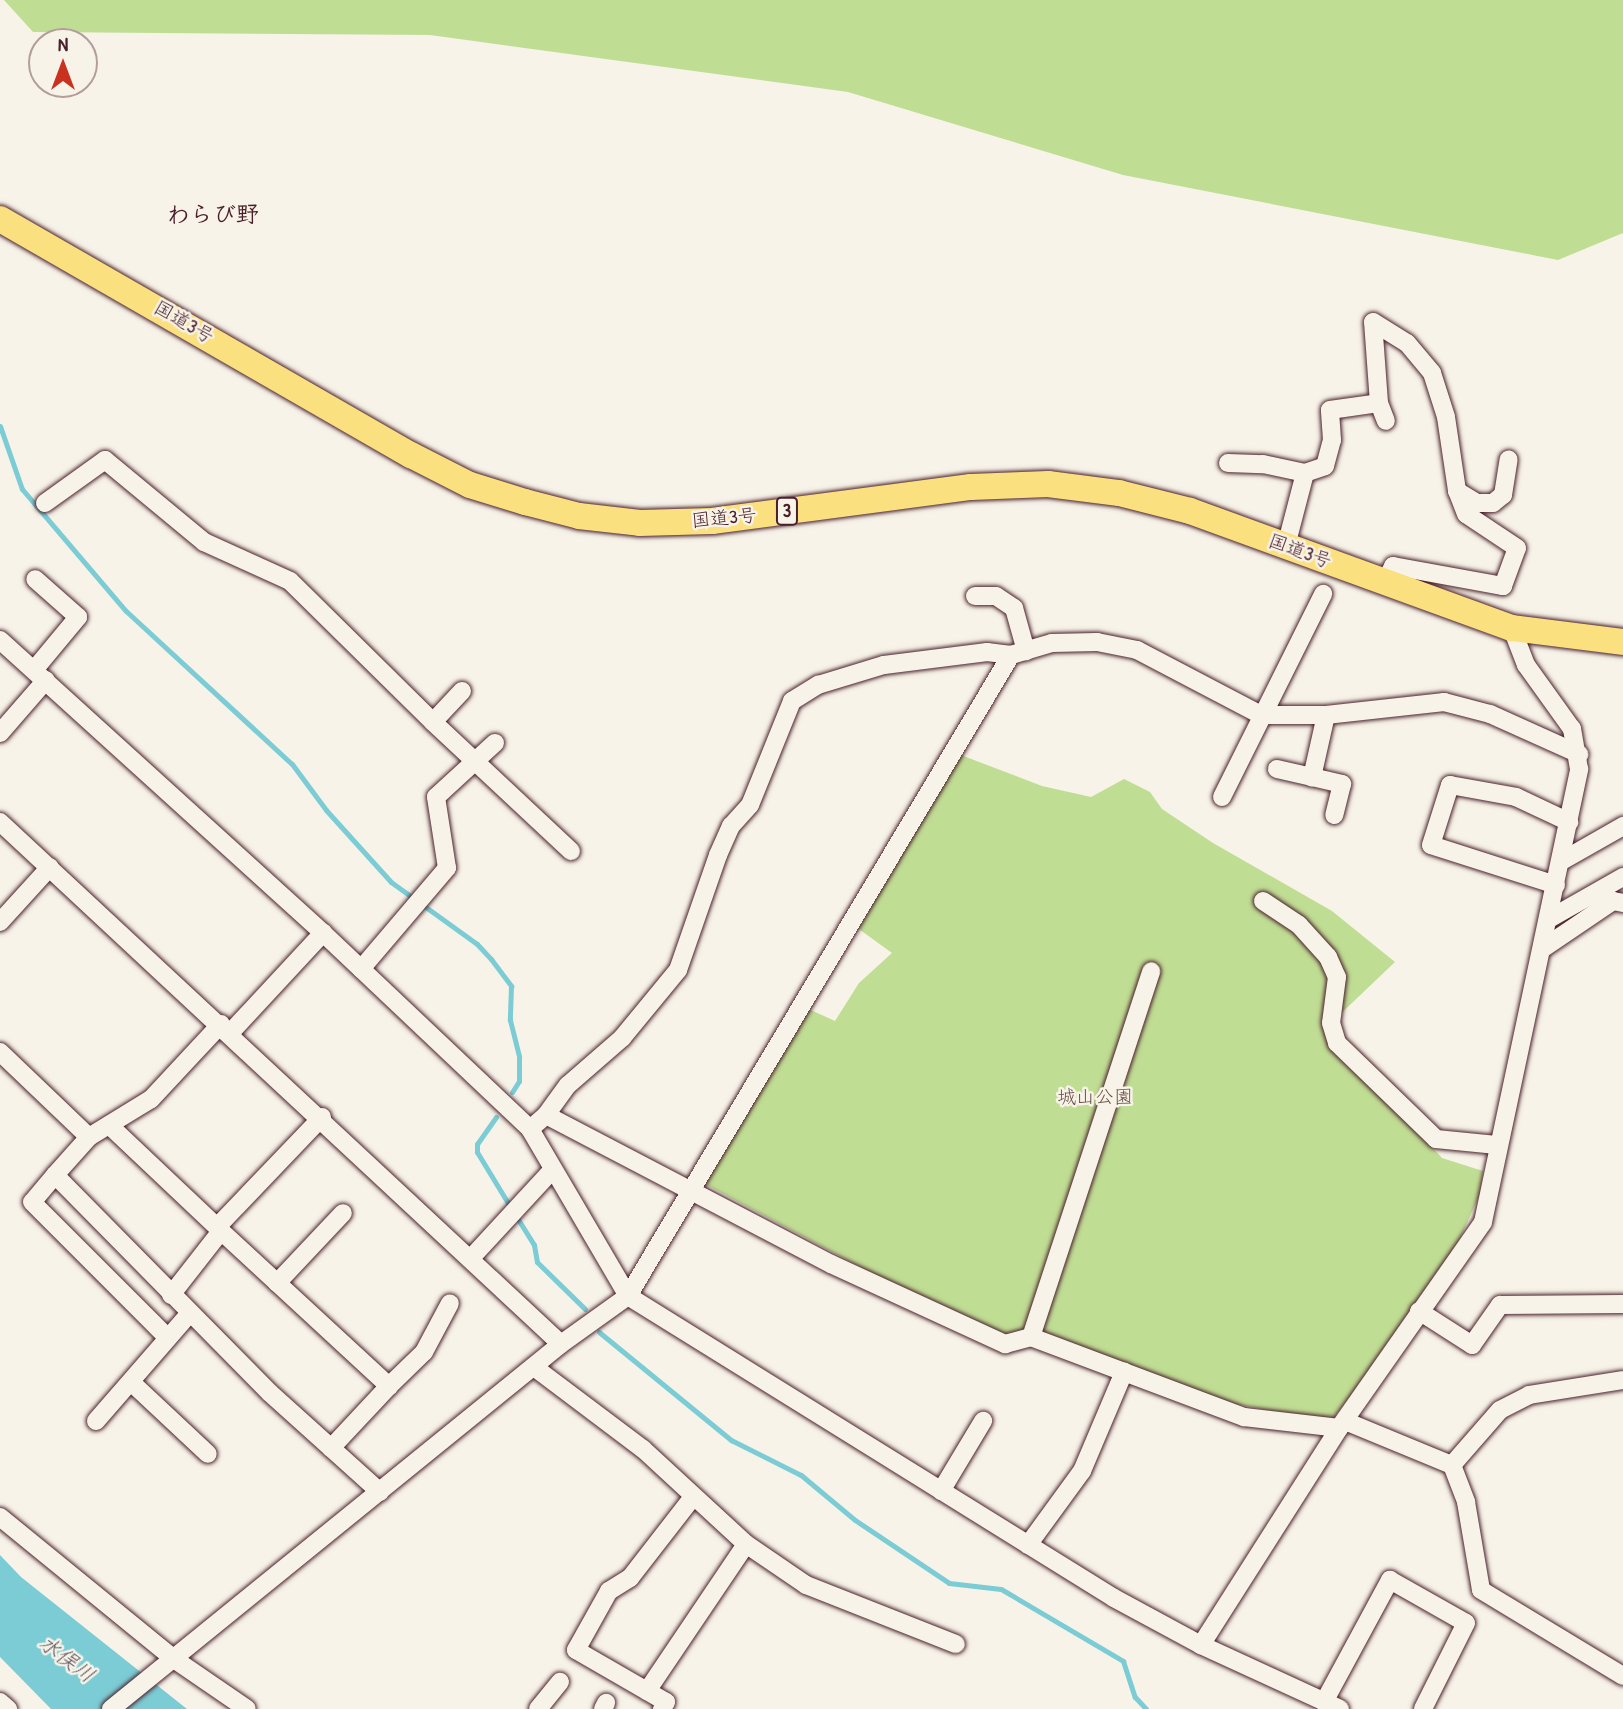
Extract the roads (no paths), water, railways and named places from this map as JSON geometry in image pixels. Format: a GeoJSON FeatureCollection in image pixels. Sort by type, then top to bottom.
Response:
{"type":"FeatureCollection","features":[{"type":"Feature","properties":{"kind":"highway","name":"国道3号"},"geometry":{"type":"LineString","coordinates":[[0,219],[470,485],[566,513],[640,523],[712,521],[971,487],[1048,484],[1119,493],[1178,508],[1512,628],[1623,642]]}},
{"type":"Feature","properties":{"kind":"street"},"geometry":{"type":"LineString","coordinates":[[1385,582],[1393,566],[1503,586],[1517,548],[1466,514],[1457,491],[1446,417],[1432,373],[1406,343],[1373,321],[1379,403],[1386,421]]}},
{"type":"Feature","properties":{"kind":"street"},"geometry":{"type":"LineString","coordinates":[[1228,463],[1263,464],[1305,473],[1325,466],[1332,440],[1330,410],[1379,403]]}},
{"type":"Feature","properties":{"kind":"street"},"geometry":{"type":"LineString","coordinates":[[1457,491],[1477,503],[1493,503],[1503,495],[1509,459]]}},
{"type":"Feature","properties":{"kind":"street"},"geometry":{"type":"LineString","coordinates":[[45,503],[105,460],[204,542],[290,581],[433,722],[571,851]]}},
{"type":"Feature","properties":{"kind":"street"},"geometry":{"type":"LineString","coordinates":[[1286,546],[1305,473]]}},
{"type":"Feature","properties":{"kind":"street"},"geometry":{"type":"LineString","coordinates":[[0,733],[78,617],[35,579]]}},
{"type":"Feature","properties":{"kind":"street"},"geometry":{"type":"LineString","coordinates":[[1222,797],[1322,594]]}},
{"type":"Feature","properties":{"kind":"street"},"geometry":{"type":"LineString","coordinates":[[111,1709],[561,1345],[628,1296],[1019,653],[1014,608],[996,596],[975,596]]}},
{"type":"Feature","properties":{"kind":"street"},"geometry":{"type":"LineString","coordinates":[[1201,1645],[1342,1424],[1483,1222],[1497,1145],[1569,822],[1579,754],[1572,729],[1526,665],[1512,628]]}},
{"type":"Feature","properties":{"kind":"street"},"geometry":{"type":"LineString","coordinates":[[0,640],[323,933],[530,1129],[628,1296],[1028,1545],[1201,1645],[1332,1705],[1390,1580],[1466,1623],[1423,1709]]}},
{"type":"Feature","properties":{"kind":"street"},"geometry":{"type":"LineString","coordinates":[[530,1129],[547,1115],[568,1085],[593,1066],[644,1015],[678,970],[722,845],[731,826],[750,805],[792,701],[801,692],[884,666],[987,652],[1019,653],[1052,643],[1097,642],[1137,650],[1261,715],[1326,715],[1444,702],[1490,714],[1579,754]]}},
{"type":"Feature","properties":{"kind":"street"},"geometry":{"type":"LineString","coordinates":[[433,722],[462,691]]}},
{"type":"Feature","properties":{"kind":"street"},"geometry":{"type":"LineString","coordinates":[[1312,777],[1326,715]]}},
{"type":"Feature","properties":{"kind":"street"},"geometry":{"type":"LineString","coordinates":[[361,969],[447,868],[436,797],[495,743]]}},
{"type":"Feature","properties":{"kind":"street"},"geometry":{"type":"LineString","coordinates":[[1276,769],[1342,784],[1335,815]]}},
{"type":"Feature","properties":{"kind":"street"},"geometry":{"type":"LineString","coordinates":[[1556,885],[1431,845],[1450,785],[1516,797],[1569,822]]}},
{"type":"Feature","properties":{"kind":"street"},"geometry":{"type":"LineString","coordinates":[[0,822],[322,1117],[561,1345]]}},
{"type":"Feature","properties":{"kind":"street"},"geometry":{"type":"LineString","coordinates":[[1560,862],[1623,826]]}},
{"type":"Feature","properties":{"kind":"street"},"geometry":{"type":"LineString","coordinates":[[0,922],[50,867]]}},
{"type":"Feature","properties":{"kind":"street"},"geometry":{"type":"LineString","coordinates":[[1549,919],[1623,877]]}},
{"type":"Feature","properties":{"kind":"street"},"geometry":{"type":"LineString","coordinates":[[1263,901],[1299,925],[1328,957],[1337,976],[1331,1023],[1337,1043],[1436,1139],[1497,1145]]}},
{"type":"Feature","properties":{"kind":"street"},"geometry":{"type":"LineString","coordinates":[[1542,950],[1613,901],[1623,903]]}},
{"type":"Feature","properties":{"kind":"street"},"geometry":{"type":"LineString","coordinates":[[168,1338],[32,1202],[89,1137],[151,1099],[323,933]]}},
{"type":"Feature","properties":{"kind":"street"},"geometry":{"type":"LineString","coordinates":[[1031,1337],[1151,971]]}},
{"type":"Feature","properties":{"kind":"street"},"geometry":{"type":"LineString","coordinates":[[0,1052],[89,1137]]}},
{"type":"Feature","properties":{"kind":"street"},"geometry":{"type":"LineString","coordinates":[[547,1115],[692,1194],[831,1264],[1006,1344],[1031,1337],[1244,1416],[1342,1424],[1452,1465],[1466,1502],[1481,1590],[1623,1676]]}},
{"type":"Feature","properties":{"kind":"street"},"geometry":{"type":"LineString","coordinates":[[172,1295],[219,1229],[322,1117]]}},
{"type":"Feature","properties":{"kind":"street"},"geometry":{"type":"LineString","coordinates":[[109,1125],[389,1386]]}},
{"type":"Feature","properties":{"kind":"street"},"geometry":{"type":"LineString","coordinates":[[471,1258],[553,1169]]}},
{"type":"Feature","properties":{"kind":"street"},"geometry":{"type":"LineString","coordinates":[[55,1175],[190,1313],[380,1492]]}},
{"type":"Feature","properties":{"kind":"street"},"geometry":{"type":"LineString","coordinates":[[277,1283],[343,1213]]}},
{"type":"Feature","properties":{"kind":"street"},"geometry":{"type":"LineString","coordinates":[[331,1448],[424,1352],[450,1303]]}},
{"type":"Feature","properties":{"kind":"street"},"geometry":{"type":"LineString","coordinates":[[1419,1311],[1472,1345],[1500,1305],[1623,1304]]}},
{"type":"Feature","properties":{"kind":"street"},"geometry":{"type":"LineString","coordinates":[[96,1421],[190,1313]]}},
{"type":"Feature","properties":{"kind":"street"},"geometry":{"type":"LineString","coordinates":[[534,1367],[643,1449],[692,1498],[746,1544],[806,1585],[956,1644]]}},
{"type":"Feature","properties":{"kind":"street"},"geometry":{"type":"LineString","coordinates":[[1028,1545],[1082,1471],[1124,1372]]}},
{"type":"Feature","properties":{"kind":"street"},"geometry":{"type":"LineString","coordinates":[[1452,1465],[1500,1410],[1529,1395],[1623,1380]]}},
{"type":"Feature","properties":{"kind":"street"},"geometry":{"type":"LineString","coordinates":[[131,1382],[208,1454]]}},
{"type":"Feature","properties":{"kind":"street"},"geometry":{"type":"LineString","coordinates":[[941,1491],[983,1422]]}},
{"type":"Feature","properties":{"kind":"street"},"geometry":{"type":"LineString","coordinates":[[662,1709],[666,1702],[576,1650],[609,1591],[630,1578],[692,1498]]}},
{"type":"Feature","properties":{"kind":"street"},"geometry":{"type":"LineString","coordinates":[[0,1517],[171,1661],[247,1709]]}},
{"type":"Feature","properties":{"kind":"street"},"geometry":{"type":"LineString","coordinates":[[647,1691],[746,1544]]}},
{"type":"Feature","properties":{"kind":"street"},"geometry":{"type":"LineString","coordinates":[[538,1709],[560,1682]]}},
{"type":"Feature","properties":{"kind":"street"},"geometry":{"type":"LineString","coordinates":[[0,1702],[8,1709]]}},
{"type":"Feature","properties":{"kind":"water","name":"水俣川"},"geometry":{"type":"Polygon","coordinates":[[[0,1555],[21,1577],[187,1709],[51,1709],[0,1657],[0,1555]]]}},
{"type":"Feature","properties":{"kind":"waterway"},"geometry":{"type":"LineString","coordinates":[[0,426],[22,489],[126,611],[292,764],[326,810],[391,882],[477,944],[491,959],[511,986],[510,1020],[519,1057],[519,1081],[512,1092]]}},
{"type":"Feature","properties":{"kind":"waterway"},"geometry":{"type":"LineString","coordinates":[[496,1117],[477,1144],[477,1152],[511,1208]]}},
{"type":"Feature","properties":{"kind":"waterway"},"geometry":{"type":"LineString","coordinates":[[516,1216],[534,1245],[537,1262],[585,1309]]}},
{"type":"Feature","properties":{"kind":"waterway"},"geometry":{"type":"LineString","coordinates":[[599,1332],[731,1440],[801,1475],[855,1520],[949,1583],[1001,1589],[1123,1661],[1135,1697],[1146,1709]]}},
{"type":"Feature","properties":{"kind":"district","name":"わらび野"},"geometry":{"type":"Point","coordinates":[213,214]}},
{"type":"Feature","properties":{"kind":"park label","name":"城山公園"},"geometry":{"type":"Point","coordinates":[1095,1097]}}]}
